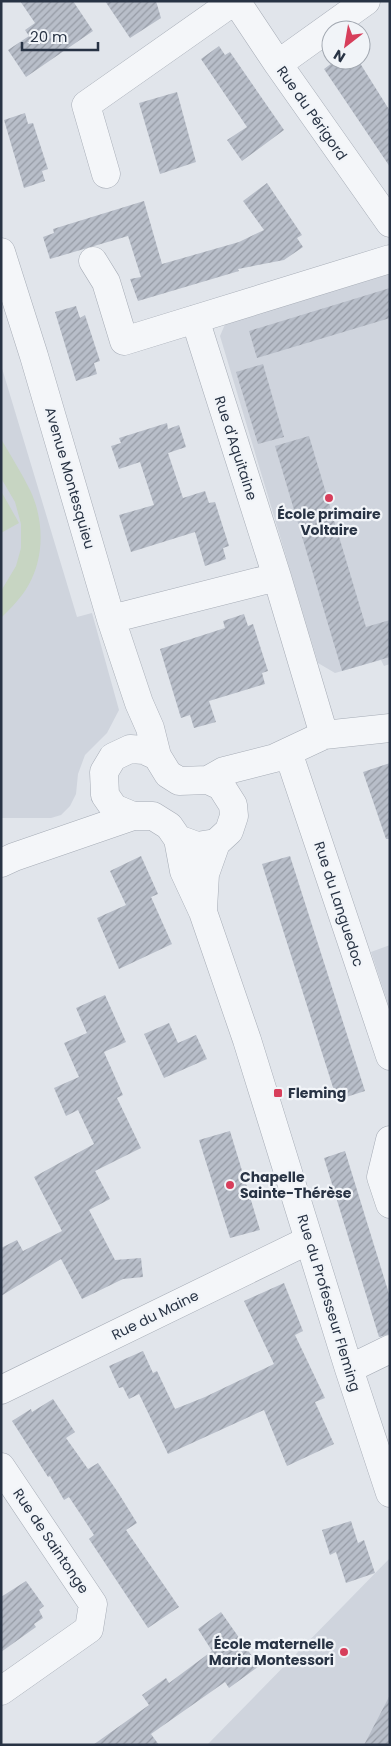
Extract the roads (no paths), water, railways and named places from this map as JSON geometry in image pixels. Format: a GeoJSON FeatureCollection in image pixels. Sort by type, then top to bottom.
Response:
{"type":"FeatureCollection","features":[{"type":"Feature","properties":{"kind":"street","name":"Rue du Périgord"},"geometry":{"type":"LineString","coordinates":[[235,1],[390,223]]}},
{"type":"Feature","properties":{"kind":"street"},"geometry":{"type":"LineString","coordinates":[[106,174],[86,104],[235,1]]}},
{"type":"Feature","properties":{"kind":"street"},"geometry":{"type":"LineString","coordinates":[[278,64],[366,1]]}},
{"type":"Feature","properties":{"kind":"street","name":"Avenue Montesquieu"},"geometry":{"type":"LineString","coordinates":[[1,252],[34,356],[111,620],[139,703],[150,728],[157,756]]}},
{"type":"Feature","properties":{"kind":"street"},"geometry":{"type":"LineString","coordinates":[[93,261],[106,282],[124,341],[390,259]]}},
{"type":"Feature","properties":{"kind":"street","name":"Rue d'Aquitaine"},"geometry":{"type":"LineString","coordinates":[[195,319],[277,577],[324,735]]}},
{"type":"Feature","properties":{"kind":"street"},"geometry":{"type":"LineString","coordinates":[[111,620],[277,577]]}},
{"type":"Feature","properties":{"kind":"street","name":"Avenue Montesquieu"},"geometry":{"type":"LineString","coordinates":[[130,749],[139,703]]}},
{"type":"Feature","properties":{"kind":"street"},"geometry":{"type":"LineString","coordinates":[[208,780],[224,771],[282,755],[324,735],[390,728]]}},
{"type":"Feature","properties":{"kind":"street"},"geometry":{"type":"LineString","coordinates":[[133,816],[114,808],[105,795],[104,772],[113,757],[130,749],[144,750],[157,756],[168,774],[179,781],[208,780],[221,786],[233,804]]}},
{"type":"Feature","properties":{"kind":"street","name":"Rue du Professeur Fleming"},"geometry":{"type":"LineString","coordinates":[[203,912],[205,874],[216,843],[229,830],[234,816],[233,804],[239,786],[282,755]]}},
{"type":"Feature","properties":{"kind":"street","name":"Rue du Languedoc"},"geometry":{"type":"LineString","coordinates":[[282,755],[390,1056]]}},
{"type":"Feature","properties":{"kind":"street"},"geometry":{"type":"LineString","coordinates":[[70,837],[105,795]]}},
{"type":"Feature","properties":{"kind":"street"},"geometry":{"type":"LineString","coordinates":[[5,856],[133,816],[153,816],[169,826],[178,838],[197,846],[216,843]]}},
{"type":"Feature","properties":{"kind":"street","name":"Rue du Professeur Fleming"},"geometry":{"type":"LineString","coordinates":[[178,838],[184,871],[203,912],[246,1040],[349,1369],[390,1493]]}},
{"type":"Feature","properties":{"kind":"street"},"geometry":{"type":"LineString","coordinates":[[390,1140],[381,1176],[390,1204]]}},
{"type":"Feature","properties":{"kind":"street","name":"Rue du Maine"},"geometry":{"type":"LineString","coordinates":[[1,1390],[309,1240]]}},
{"type":"Feature","properties":{"kind":"street"},"geometry":{"type":"LineString","coordinates":[[349,1369],[390,1349]]}},
{"type":"Feature","properties":{"kind":"street","name":"Rue de Saintonge"},"geometry":{"type":"LineString","coordinates":[[1,1467],[93,1604],[88,1629],[1,1691]]}},
{"type":"Feature","properties":{"kind":"place","name":"École primaire Voltaire"},"geometry":{"type":"Point","coordinates":[329,498]}},
{"type":"Feature","properties":{"kind":"place","name":"Fleming"},"geometry":{"type":"Point","coordinates":[278,1093]}},
{"type":"Feature","properties":{"kind":"place","name":"Chapelle Sainte-Thérèse"},"geometry":{"type":"Point","coordinates":[230,1185]}},
{"type":"Feature","properties":{"kind":"place","name":"École maternelle Maria Montessori"},"geometry":{"type":"Point","coordinates":[344,1652]}}]}
